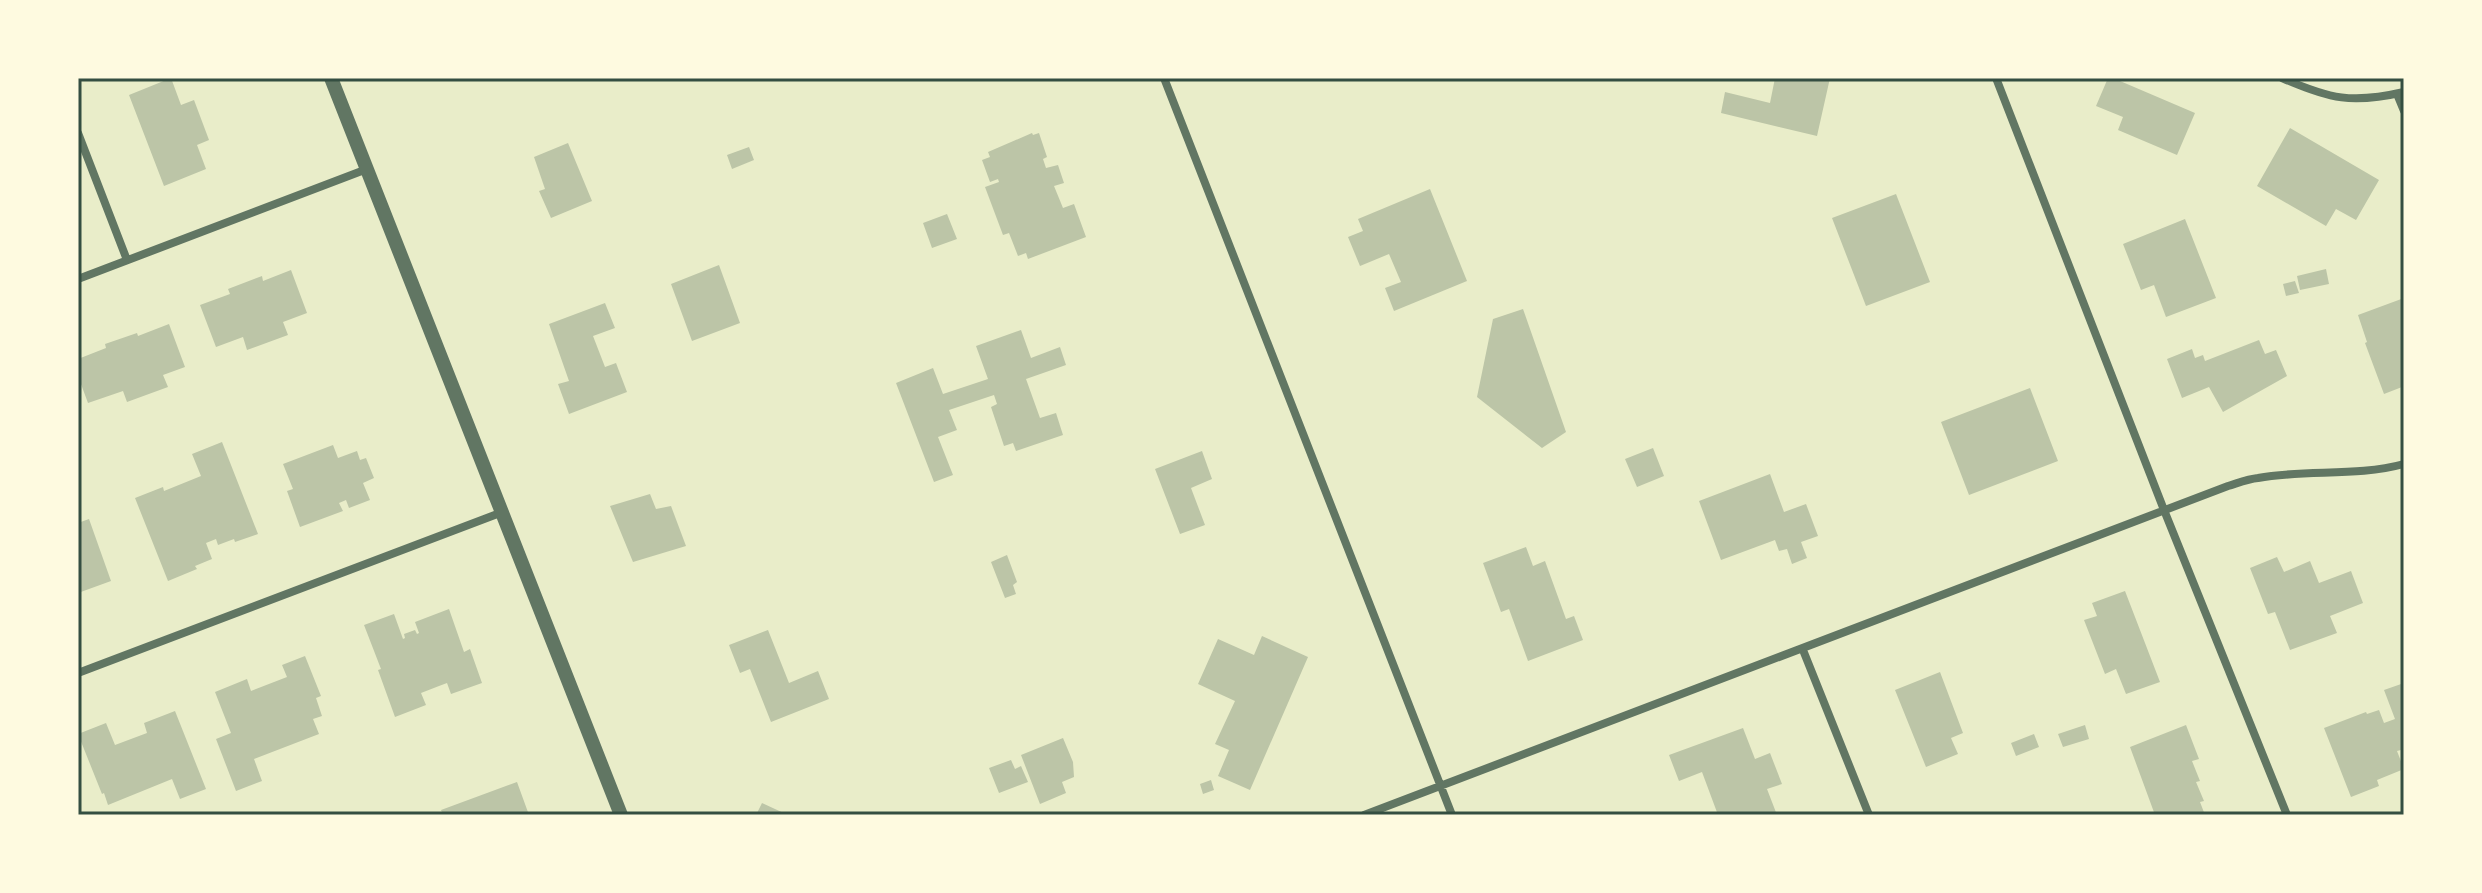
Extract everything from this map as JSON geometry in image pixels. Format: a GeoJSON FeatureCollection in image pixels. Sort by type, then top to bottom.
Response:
{"type":"FeatureCollection","features":[{"type":"Feature","properties":{"kind":"street"},"geometry":{"type":"LineString","coordinates":[[331,78],[621,815]]}},
{"type":"Feature","properties":{"kind":"street"},"geometry":{"type":"LineString","coordinates":[[1164,78],[1452,815]]}},
{"type":"Feature","properties":{"kind":"street"},"geometry":{"type":"LineString","coordinates":[[1996,78],[2287,815]]}},
{"type":"Feature","properties":{"kind":"street"},"geometry":{"type":"LineString","coordinates":[[2282,78],[2346,100],[2401,93],[2404,111]]}},
{"type":"Feature","properties":{"kind":"street"},"geometry":{"type":"LineString","coordinates":[[78,133],[127,260]]}},
{"type":"Feature","properties":{"kind":"street"},"geometry":{"type":"LineString","coordinates":[[78,279],[367,169]]}},
{"type":"Feature","properties":{"kind":"street"},"geometry":{"type":"LineString","coordinates":[[1364,815],[2164,510],[2256,478],[2300,473],[2370,472],[2404,464]]}},
{"type":"Feature","properties":{"kind":"street"},"geometry":{"type":"LineString","coordinates":[[78,673],[500,513]]}},
{"type":"Feature","properties":{"kind":"street"},"geometry":{"type":"LineString","coordinates":[[1803,650],[1869,815]]}},
{"type":"Feature","properties":{"kind":"building"},"geometry":{"type":"Polygon","coordinates":[[[171,78],[181,105],[194,100],[209,140],[197,145],[206,169],[164,186],[129,95],[171,78]]]}},
{"type":"Feature","properties":{"kind":"building"},"geometry":{"type":"Polygon","coordinates":[[[1775,78],[1830,78],[1817,136],[1721,113],[1725,92],[1770,103],[1775,78]]]}},
{"type":"Feature","properties":{"kind":"building"},"geometry":{"type":"Polygon","coordinates":[[[2108,78],[2195,113],[2177,155],[2118,130],[2123,117],[2096,106],[2108,78]]]}},
{"type":"Feature","properties":{"kind":"building"},"geometry":{"type":"Polygon","coordinates":[[[2290,128],[2379,180],[2356,220],[2336,209],[2326,226],[2257,186],[2290,128]]]}},
{"type":"Feature","properties":{"kind":"building"},"geometry":{"type":"Polygon","coordinates":[[[1032,133],[1039,133],[1047,157],[1043,159],[1046,168],[1058,165],[1064,183],[1054,186],[1063,208],[1074,204],[1086,237],[1028,259],[1026,253],[1018,256],[1009,233],[1003,235],[985,187],[999,182],[998,179],[990,182],[982,160],[990,157],[988,152],[1032,133]]]}},
{"type":"Feature","properties":{"kind":"building"},"geometry":{"type":"Polygon","coordinates":[[[568,143],[592,201],[551,218],[539,191],[545,189],[534,157],[568,143]]]}},
{"type":"Feature","properties":{"kind":"building"},"geometry":{"type":"Polygon","coordinates":[[[749,147],[754,160],[732,169],[727,155],[749,147]]]}},
{"type":"Feature","properties":{"kind":"building"},"geometry":{"type":"Polygon","coordinates":[[[1430,189],[1467,281],[1394,311],[1385,288],[1401,282],[1389,254],[1360,266],[1348,237],[1363,231],[1358,219],[1430,189]]]}},
{"type":"Feature","properties":{"kind":"building"},"geometry":{"type":"Polygon","coordinates":[[[1896,194],[1930,282],[1866,306],[1832,218],[1896,194]]]}},
{"type":"Feature","properties":{"kind":"building"},"geometry":{"type":"Polygon","coordinates":[[[947,214],[957,239],[932,248],[923,223],[947,214]]]}},
{"type":"Feature","properties":{"kind":"building"},"geometry":{"type":"Polygon","coordinates":[[[2185,219],[2216,298],[2166,317],[2154,285],[2141,290],[2123,244],[2185,219]]]}},
{"type":"Feature","properties":{"kind":"building"},"geometry":{"type":"Polygon","coordinates":[[[719,265],[740,323],[692,341],[671,284],[719,265]]]}},
{"type":"Feature","properties":{"kind":"building"},"geometry":{"type":"Polygon","coordinates":[[[2326,269],[2329,284],[2300,290],[2297,276],[2326,269]]]}},
{"type":"Feature","properties":{"kind":"building"},"geometry":{"type":"Polygon","coordinates":[[[291,270],[307,313],[283,322],[288,335],[247,350],[243,337],[216,347],[200,305],[230,294],[228,289],[262,276],[263,281],[291,270]]]}},
{"type":"Feature","properties":{"kind":"building"},"geometry":{"type":"Polygon","coordinates":[[[2295,281],[2299,293],[2286,296],[2283,284],[2295,281]]]}},
{"type":"Feature","properties":{"kind":"building"},"geometry":{"type":"Polygon","coordinates":[[[2404,298],[2404,393],[2402,387],[2384,394],[2358,315],[2404,298]]]}},
{"type":"Feature","properties":{"kind":"building"},"geometry":{"type":"Polygon","coordinates":[[[605,303],[615,328],[593,336],[605,367],[616,363],[627,392],[569,414],[558,384],[569,381],[549,324],[605,303]]]}},
{"type":"Feature","properties":{"kind":"building"},"geometry":{"type":"Polygon","coordinates":[[[1523,309],[1566,432],[1542,448],[1477,397],[1493,319],[1523,309]]]}},
{"type":"Feature","properties":{"kind":"building"},"geometry":{"type":"Polygon","coordinates":[[[169,324],[185,367],[163,375],[168,387],[127,402],[123,391],[88,403],[78,376],[78,359],[106,348],[105,344],[169,324]]]}},
{"type":"Feature","properties":{"kind":"building"},"geometry":{"type":"Polygon","coordinates":[[[1021,330],[1031,358],[1060,347],[1066,365],[1026,379],[1040,418],[1056,413],[1063,435],[1016,451],[1013,443],[1004,446],[991,407],[997,404],[994,395],[949,410],[957,430],[938,437],[953,475],[934,482],[896,383],[933,368],[943,394],[988,379],[976,346],[1021,330]]]}},
{"type":"Feature","properties":{"kind":"building"},"geometry":{"type":"Polygon","coordinates":[[[2259,340],[2265,354],[2276,350],[2287,376],[2223,412],[2209,387],[2182,398],[2167,359],[2192,349],[2195,358],[2203,355],[2205,361],[2259,340]]]}},
{"type":"Feature","properties":{"kind":"building"},"geometry":{"type":"Polygon","coordinates":[[[2030,388],[2058,461],[1969,495],[1941,422],[2030,388]]]}},
{"type":"Feature","properties":{"kind":"building"},"geometry":{"type":"Polygon","coordinates":[[[222,442],[258,534],[218,545],[216,539],[206,543],[212,559],[168,581],[135,498],[163,487],[164,491],[201,476],[192,454],[222,442]]]}},
{"type":"Feature","properties":{"kind":"building"},"geometry":{"type":"Polygon","coordinates":[[[333,445],[338,458],[357,451],[360,460],[366,458],[374,478],[363,483],[370,500],[349,508],[346,500],[339,503],[343,511],[300,527],[287,491],[293,489],[283,464],[333,445]]]}},
{"type":"Feature","properties":{"kind":"building"},"geometry":{"type":"Polygon","coordinates":[[[1653,448],[1664,476],[1637,487],[1625,459],[1653,448]]]}},
{"type":"Feature","properties":{"kind":"building"},"geometry":{"type":"Polygon","coordinates":[[[1202,451],[1212,479],[1191,488],[1205,525],[1180,534],[1155,469],[1202,451]]]}},
{"type":"Feature","properties":{"kind":"building"},"geometry":{"type":"Polygon","coordinates":[[[1770,474],[1784,512],[1806,504],[1818,536],[1801,542],[1807,558],[1792,564],[1787,549],[1779,551],[1775,540],[1721,560],[1699,501],[1770,474]]]}},
{"type":"Feature","properties":{"kind":"building"},"geometry":{"type":"Polygon","coordinates":[[[650,494],[656,509],[671,506],[686,546],[633,562],[610,506],[650,494]]]}},
{"type":"Feature","properties":{"kind":"building"},"geometry":{"type":"Polygon","coordinates":[[[89,519],[111,581],[78,593],[78,523],[89,519]]]}},
{"type":"Feature","properties":{"kind":"building"},"geometry":{"type":"Polygon","coordinates":[[[1526,547],[1533,566],[1545,561],[1566,619],[1574,616],[1583,640],[1528,661],[1509,609],[1501,612],[1483,563],[1526,547]]]}},
{"type":"Feature","properties":{"kind":"building"},"geometry":{"type":"Polygon","coordinates":[[[1007,555],[1017,582],[1013,585],[1016,594],[1005,598],[991,562],[1007,555]]]}},
{"type":"Feature","properties":{"kind":"building"},"geometry":{"type":"Polygon","coordinates":[[[2277,557],[2284,572],[2310,561],[2319,583],[2351,571],[2363,603],[2330,616],[2337,633],[2290,650],[2275,612],[2268,614],[2250,568],[2277,557]]]}},
{"type":"Feature","properties":{"kind":"building"},"geometry":{"type":"Polygon","coordinates":[[[2125,591],[2160,682],[2126,694],[2116,669],[2105,674],[2084,620],[2097,616],[2092,603],[2125,591]]]}},
{"type":"Feature","properties":{"kind":"building"},"geometry":{"type":"Polygon","coordinates":[[[449,609],[464,652],[470,649],[482,683],[451,694],[447,683],[421,693],[426,705],[395,717],[364,625],[394,614],[403,639],[404,634],[415,630],[419,633],[415,622],[449,609]]]}},
{"type":"Feature","properties":{"kind":"building"},"geometry":{"type":"Polygon","coordinates":[[[768,630],[789,683],[818,671],[829,699],[771,722],[750,669],[740,673],[729,645],[768,630]]]}},
{"type":"Feature","properties":{"kind":"building"},"geometry":{"type":"Polygon","coordinates":[[[1262,636],[1308,657],[1250,790],[1218,776],[1229,750],[1215,744],[1235,701],[1198,684],[1218,639],[1254,655],[1262,636]]]}},
{"type":"Feature","properties":{"kind":"building"},"geometry":{"type":"Polygon","coordinates":[[[305,656],[321,696],[316,698],[322,716],[313,719],[319,734],[254,759],[262,781],[236,791],[216,739],[231,733],[215,692],[247,679],[251,691],[287,677],[282,665],[305,656]]]}},
{"type":"Feature","properties":{"kind":"building"},"geometry":{"type":"Polygon","coordinates":[[[1940,672],[1963,733],[1951,738],[1958,754],[1926,767],[1895,690],[1940,672]]]}},
{"type":"Feature","properties":{"kind":"building"},"geometry":{"type":"Polygon","coordinates":[[[2404,683],[2404,757],[2401,750],[2397,751],[2404,769],[2377,780],[2379,786],[2351,797],[2324,728],[2379,710],[2384,723],[2395,719],[2384,690],[2404,683]]]}},
{"type":"Feature","properties":{"kind":"building"},"geometry":{"type":"Polygon","coordinates":[[[175,711],[206,789],[180,799],[172,779],[108,805],[78,734],[106,723],[115,745],[147,733],[144,723],[175,711]]]}},
{"type":"Feature","properties":{"kind":"building"},"geometry":{"type":"Polygon","coordinates":[[[2085,725],[2089,739],[2063,747],[2058,734],[2085,725]]]}},
{"type":"Feature","properties":{"kind":"building"},"geometry":{"type":"Polygon","coordinates":[[[2186,725],[2199,759],[2192,761],[2200,781],[2196,782],[2204,801],[2200,802],[2205,815],[2155,815],[2130,747],[2186,725]]]}},
{"type":"Feature","properties":{"kind":"building"},"geometry":{"type":"Polygon","coordinates":[[[1743,728],[1755,759],[1770,753],[1782,784],[1767,789],[1777,815],[1718,815],[1702,772],[1679,781],[1669,755],[1743,728]]]}},
{"type":"Feature","properties":{"kind":"building"},"geometry":{"type":"Polygon","coordinates":[[[2034,734],[2039,747],[2016,756],[2011,743],[2034,734]]]}},
{"type":"Feature","properties":{"kind":"building"},"geometry":{"type":"Polygon","coordinates":[[[1063,738],[1073,762],[1074,777],[1062,782],[1066,793],[1040,804],[1021,755],[1063,738]]]}},
{"type":"Feature","properties":{"kind":"building"},"geometry":{"type":"Polygon","coordinates":[[[1011,760],[1015,769],[1021,766],[1028,782],[999,793],[989,768],[1011,760]]]}},
{"type":"Feature","properties":{"kind":"building"},"geometry":{"type":"Polygon","coordinates":[[[1211,780],[1214,790],[1203,794],[1200,784],[1211,780]]]}},
{"type":"Feature","properties":{"kind":"building"},"geometry":{"type":"Polygon","coordinates":[[[517,782],[529,815],[443,815],[441,810],[517,782]]]}},
{"type":"Feature","properties":{"kind":"building"},"geometry":{"type":"Polygon","coordinates":[[[762,803],[788,815],[756,815],[762,803]]]}}]}
